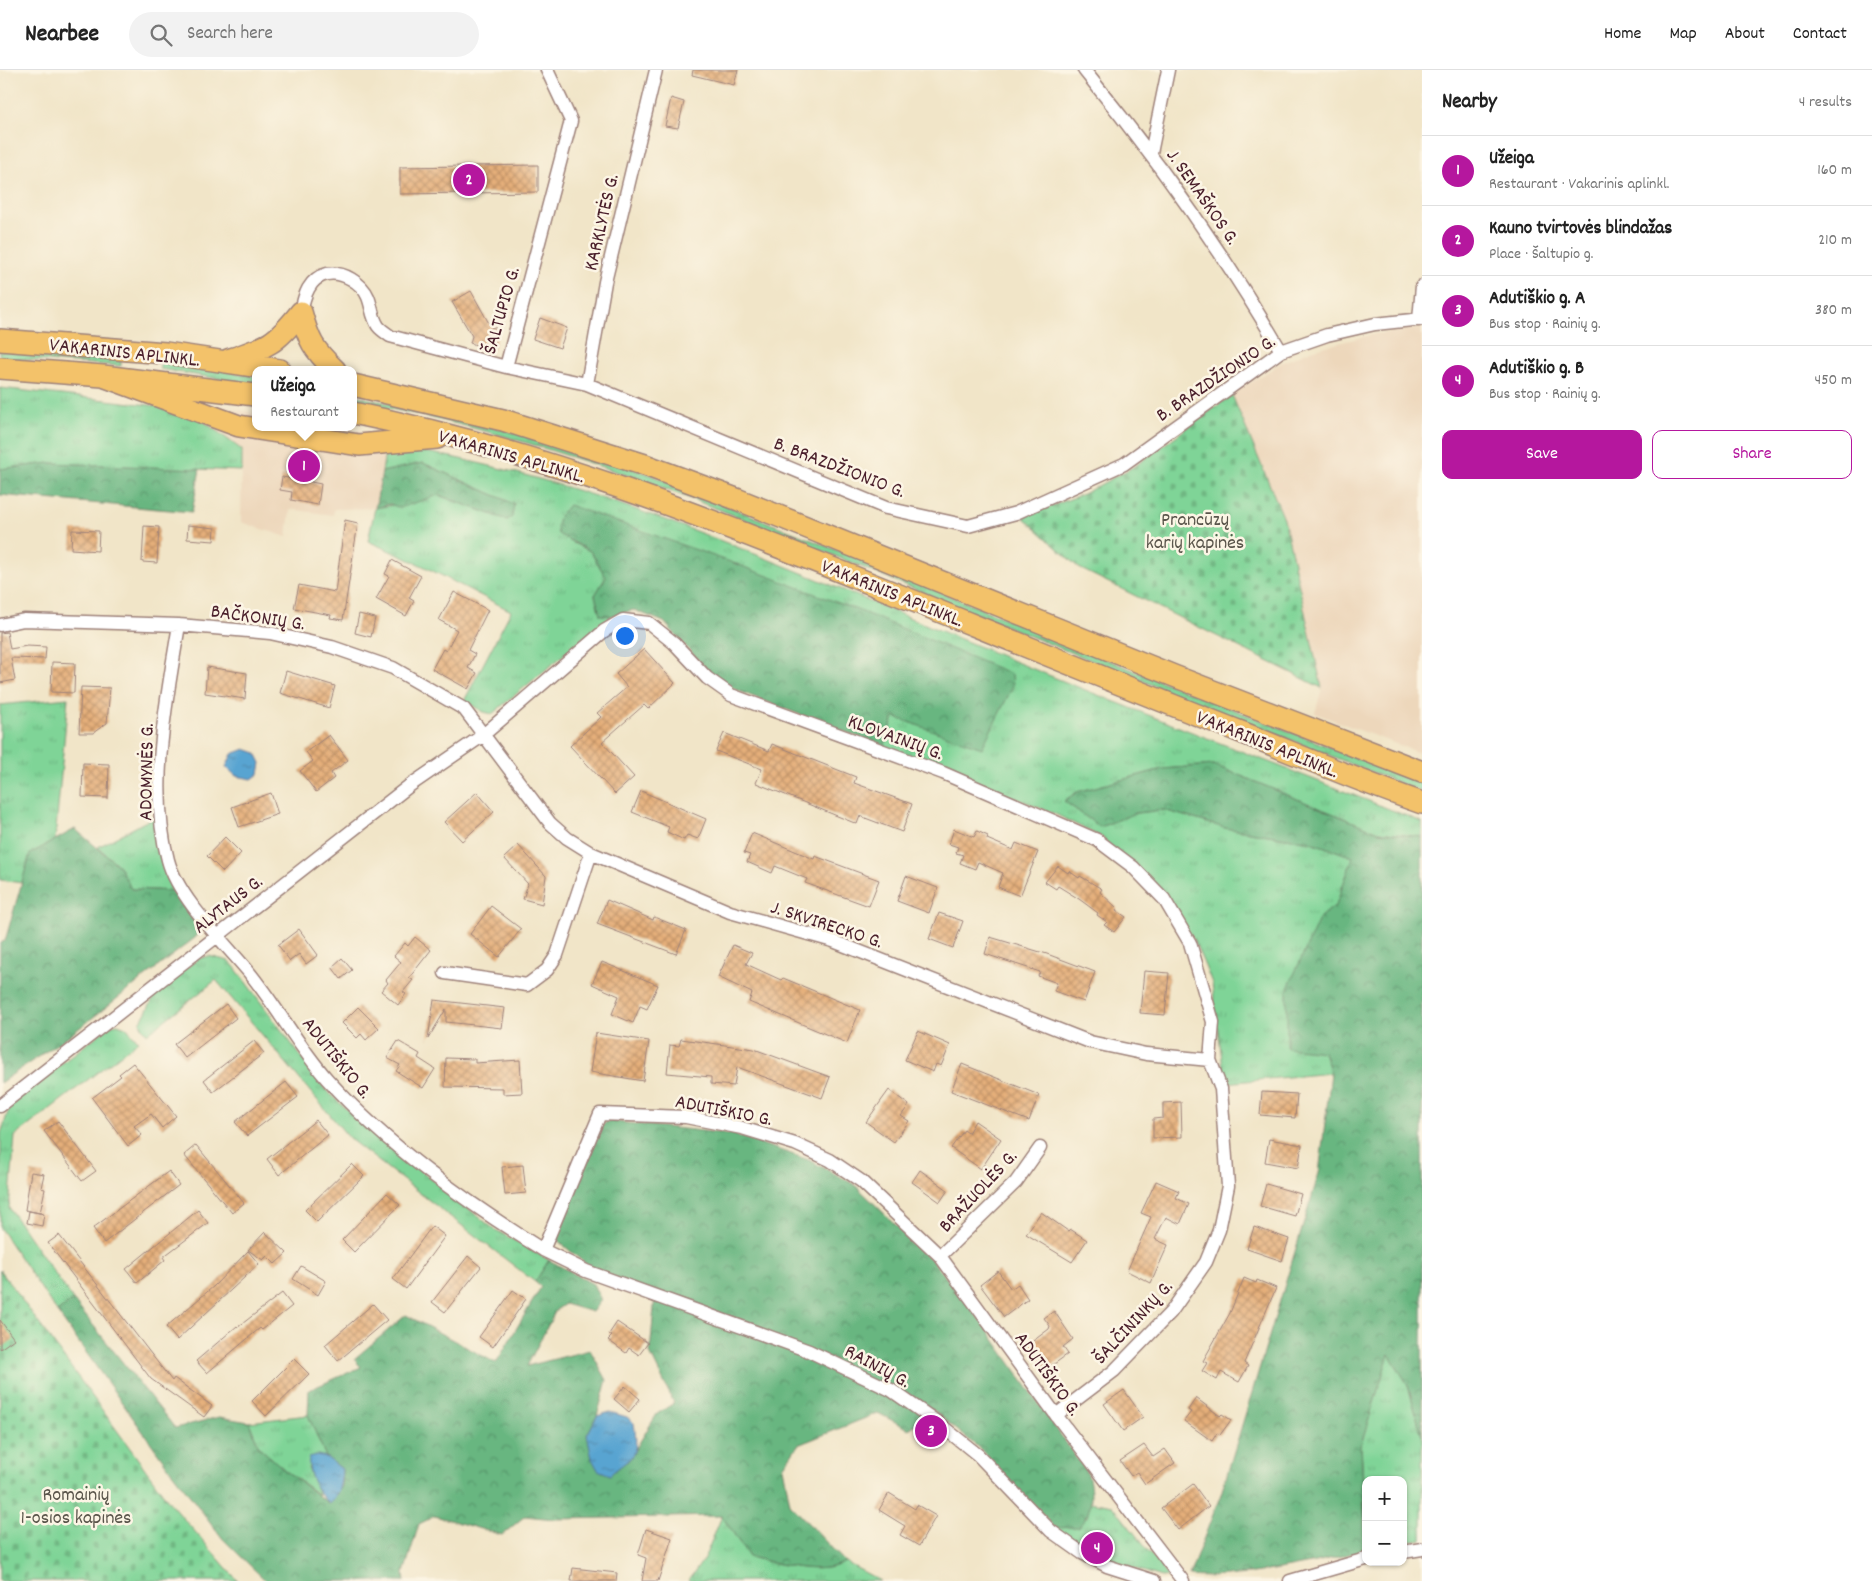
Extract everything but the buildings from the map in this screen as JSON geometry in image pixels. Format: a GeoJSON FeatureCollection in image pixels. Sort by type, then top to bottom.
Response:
{"type":"FeatureCollection","features":[{"type":"Feature","properties":{"kind":"highway"},"geometry":{"type":"LineString","coordinates":[[224,361],[262,348],[279,338],[300,312]]}},
{"type":"Feature","properties":{"kind":"highway"},"geometry":{"type":"LineString","coordinates":[[300,312],[308,340],[331,366]]}},
{"type":"Feature","properties":{"kind":"highway","name":"VAKARINIS APLINKL."},"geometry":{"type":"LineString","coordinates":[[0,340],[166,353],[255,366]]}},
{"type":"Feature","properties":{"kind":"highway","name":"VAKARINIS APLINKL."},"geometry":{"type":"LineString","coordinates":[[0,368],[103,376],[252,395]]}},
{"type":"Feature","properties":{"kind":"highway"},"geometry":{"type":"LineString","coordinates":[[103,376],[239,426],[252,428]]}},
{"type":"Feature","properties":{"kind":"highway","name":"VAKARINIS APLINKL."},"geometry":{"type":"LineString","coordinates":[[357,385],[503,420],[645,465],[739,500],[1174,676],[1422,772]]}},
{"type":"Feature","properties":{"kind":"highway","name":"VAKARINIS APLINKL."},"geometry":{"type":"LineString","coordinates":[[357,414],[450,436],[605,482],[728,526],[1422,803]]}},
{"type":"Feature","properties":{"kind":"highway"},"geometry":{"type":"LineString","coordinates":[[271,431],[359,445],[450,436]]}},
{"type":"Feature","properties":{"kind":"street","name":"ŠALTUPIO G."},"geometry":{"type":"LineString","coordinates":[[300,312],[304,296],[310,284],[321,275],[333,272],[359,285],[368,296],[373,316],[380,328],[390,336],[506,367],[571,121],[547,70]]}},
{"type":"Feature","properties":{"kind":"street","name":"KARKLYTĖS G."},"geometry":{"type":"LineString","coordinates":[[587,384],[605,282],[656,70]]}},
{"type":"Feature","properties":{"kind":"street","name":"J. SEMAŠKOS G."},"geometry":{"type":"LineString","coordinates":[[1084,70],[1151,153],[1237,276],[1281,351]]}},
{"type":"Feature","properties":{"kind":"street"},"geometry":{"type":"LineString","coordinates":[[1151,153],[1168,70]]}},
{"type":"Feature","properties":{"kind":"street"},"geometry":{"type":"LineString","coordinates":[[1420,320],[1422,286]]}},
{"type":"Feature","properties":{"kind":"street","name":"B. BRAZDŽIONIO G."},"geometry":{"type":"LineString","coordinates":[[506,367],[587,384],[886,508],[968,526],[1016,513],[1124,464],[1281,351],[1327,335],[1375,324],[1420,320]]}},
{"type":"Feature","properties":{"kind":"street","name":"BAČKONIŲ G."},"geometry":{"type":"LineString","coordinates":[[0,625],[24,620],[179,625],[270,633],[332,647],[392,668],[464,709],[482,736]]}},
{"type":"Feature","properties":{"kind":"street","name":"KLOVAINIŲ G."},"geometry":{"type":"LineString","coordinates":[[482,736],[604,631],[623,620],[649,623],[674,643],[707,678],[731,695],[944,773],[1020,805],[1097,840],[1133,867],[1164,899],[1190,943],[1213,1022],[1210,1060]]}},
{"type":"Feature","properties":{"kind":"street","name":"ADOMYNĖS G."},"geometry":{"type":"LineString","coordinates":[[179,625],[165,706],[160,803],[163,838],[172,874],[183,893],[217,935]]}},
{"type":"Feature","properties":{"kind":"street","name":"J. SKVIRECKO G."},"geometry":{"type":"LineString","coordinates":[[482,736],[550,822],[567,838],[591,853],[730,912],[833,941],[1090,1042],[1146,1054],[1210,1060]]}},
{"type":"Feature","properties":{"kind":"street","name":"ALYTAUS G."},"geometry":{"type":"LineString","coordinates":[[0,1106],[409,786],[482,736]]}},
{"type":"Feature","properties":{"kind":"street"},"geometry":{"type":"LineString","coordinates":[[446,973],[527,984],[547,970],[557,956],[591,853]]}},
{"type":"Feature","properties":{"kind":"street","name":"ADUTIŠKIO G."},"geometry":{"type":"LineString","coordinates":[[217,935],[250,973],[326,1078],[358,1112],[410,1156],[498,1222],[544,1250],[600,1114],[686,1117],[742,1128],[795,1144],[830,1160],[861,1180],[940,1256],[1056,1415],[1183,1581]]}},
{"type":"Feature","properties":{"kind":"street","name":"ŠALČININKŲ G."},"geometry":{"type":"LineString","coordinates":[[1056,1415],[1114,1371],[1172,1312],[1206,1262],[1219,1230],[1228,1186],[1221,1089],[1210,1060]]}},
{"type":"Feature","properties":{"kind":"street","name":"BRAŽUOLĖS G."},"geometry":{"type":"LineString","coordinates":[[940,1256],[1016,1182],[1040,1148]]}},
{"type":"Feature","properties":{"kind":"street","name":"RAINIŲ G."},"geometry":{"type":"LineString","coordinates":[[544,1250],[586,1271],[809,1351],[891,1390],[937,1422],[978,1455],[1051,1531],[1082,1553],[1107,1566],[1154,1581]]}},
{"type":"Feature","properties":{"kind":"street"},"geometry":{"type":"LineString","coordinates":[[1407,1551],[1422,1549]]}},
{"type":"Feature","properties":{"kind":"street"},"geometry":{"type":"LineString","coordinates":[[1290,1581],[1362,1560]]}},
{"type":"Feature","properties":{"kind":"shaded area"},"geometry":{"type":"Polygon","coordinates":[[[1422,328],[1422,754],[1315,713],[1322,688],[1284,519],[1232,395],[1279,364],[1311,350],[1374,334],[1422,328]]]}},
{"type":"Feature","properties":{"kind":"shaded area"},"geometry":{"type":"Polygon","coordinates":[[[206,404],[252,412],[252,431],[357,431],[375,434],[385,451],[375,508],[334,509],[333,515],[290,509],[287,537],[241,522],[242,450],[202,420],[206,404]]]}},
{"type":"Feature","properties":{"kind":"green space"},"geometry":{"type":"Polygon","coordinates":[[[0,350],[121,357],[121,366],[0,358],[0,350]]]}},
{"type":"Feature","properties":{"kind":"green space"},"geometry":{"type":"Polygon","coordinates":[[[160,361],[252,376],[252,384],[160,369],[160,361]]]}},
{"type":"Feature","properties":{"kind":"green space"},"geometry":{"type":"Polygon","coordinates":[[[0,388],[167,407],[202,420],[242,450],[242,471],[50,463],[0,469],[0,388]]]}},
{"type":"Feature","properties":{"kind":"green space","name":"Prancūzų karių kapinės"},"geometry":{"type":"Polygon","coordinates":[[[1232,395],[1284,519],[1322,688],[1079,568],[1023,517],[1083,494],[1135,466],[1232,395]]]}},
{"type":"Feature","properties":{"kind":"green space"},"geometry":{"type":"Polygon","coordinates":[[[357,396],[505,430],[646,473],[1140,673],[1422,783],[1422,792],[1047,643],[713,507],[571,457],[499,435],[357,403],[357,396]]]}},
{"type":"Feature","properties":{"kind":"green space"},"geometry":{"type":"Polygon","coordinates":[[[398,447],[471,461],[544,480],[688,528],[830,584],[1081,688],[1422,822],[1422,837],[1378,832],[1214,765],[1162,769],[1077,792],[1064,801],[1100,827],[1136,813],[1164,810],[1225,828],[1311,842],[1353,857],[1336,905],[1320,917],[1324,1052],[1331,1073],[1225,1083],[1212,983],[1194,940],[1103,838],[1053,813],[884,747],[894,717],[1013,686],[573,543],[590,551],[606,577],[595,595],[600,614],[611,616],[492,714],[484,712],[464,701],[511,611],[425,567],[368,541],[375,508],[425,500],[438,495],[507,520],[514,504],[423,463],[382,472],[385,451],[398,447]]]}},
{"type":"Feature","properties":{"kind":"green space"},"geometry":{"type":"Polygon","coordinates":[[[50,463],[200,469],[192,512],[0,495],[0,469],[50,463]]]}},
{"type":"Feature","properties":{"kind":"green space"},"geometry":{"type":"Polygon","coordinates":[[[423,463],[514,504],[512,517],[507,520],[438,495],[400,508],[390,504],[375,508],[382,472],[423,463]]]}},
{"type":"Feature","properties":{"kind":"green space"},"geometry":{"type":"Polygon","coordinates":[[[569,505],[739,565],[860,611],[1012,674],[1013,686],[982,748],[894,717],[884,747],[736,690],[706,669],[664,622],[634,610],[611,616],[600,615],[595,595],[606,577],[590,551],[558,534],[559,518],[569,505]]]}},
{"type":"Feature","properties":{"kind":"green space"},"geometry":{"type":"Polygon","coordinates":[[[68,698],[55,840],[30,854],[22,883],[0,880],[0,705],[68,698]]]}},
{"type":"Feature","properties":{"kind":"green space"},"geometry":{"type":"Polygon","coordinates":[[[1214,765],[1378,832],[1422,837],[1422,1436],[1408,1385],[1389,1354],[1361,1445],[1362,1551],[1325,1560],[1229,1576],[1189,1576],[1221,1494],[1319,1173],[1331,1073],[1324,1052],[1287,1048],[1287,990],[1320,917],[1336,905],[1353,857],[1311,842],[1225,828],[1164,810],[1136,813],[1100,827],[1064,801],[1077,792],[1162,769],[1214,765]]]}},
{"type":"Feature","properties":{"kind":"green space"},"geometry":{"type":"Polygon","coordinates":[[[154,817],[161,861],[175,891],[131,889],[119,866],[98,847],[154,817]]]}},
{"type":"Feature","properties":{"kind":"green space"},"geometry":{"type":"Polygon","coordinates":[[[75,829],[119,866],[131,889],[175,891],[198,927],[196,937],[73,1033],[0,1083],[0,943],[5,941],[30,854],[75,829]]]}},
{"type":"Feature","properties":{"kind":"green space"},"geometry":{"type":"Polygon","coordinates":[[[209,956],[229,961],[233,965],[326,1090],[360,1122],[494,1229],[549,1260],[535,1282],[351,1140],[216,980],[147,1034],[140,1023],[159,988],[198,959],[209,956]]]}},
{"type":"Feature","properties":{"kind":"green space"},"geometry":{"type":"Polygon","coordinates":[[[118,1024],[126,1027],[138,1041],[15,1136],[9,1208],[73,1300],[57,1312],[0,1228],[1,1133],[9,1109],[20,1096],[111,1025],[118,1024]]]}},
{"type":"Feature","properties":{"kind":"green space"},"geometry":{"type":"Polygon","coordinates":[[[608,1121],[732,1134],[809,1160],[854,1184],[932,1260],[981,1321],[1088,1474],[1091,1496],[1087,1516],[1083,1522],[1078,1527],[1055,1528],[980,1449],[932,1409],[923,1419],[909,1429],[878,1413],[798,1445],[783,1467],[790,1504],[845,1562],[834,1566],[810,1569],[749,1557],[722,1516],[554,1519],[525,1516],[502,1535],[435,1516],[419,1524],[404,1573],[405,1581],[266,1581],[223,1539],[171,1471],[57,1312],[73,1300],[175,1428],[219,1417],[249,1422],[259,1447],[286,1471],[329,1504],[341,1486],[342,1469],[326,1457],[308,1415],[309,1390],[361,1367],[354,1359],[406,1315],[496,1363],[541,1287],[535,1282],[549,1260],[593,1284],[601,1300],[592,1312],[565,1304],[556,1310],[527,1366],[590,1350],[607,1380],[597,1416],[587,1435],[610,1475],[617,1467],[628,1461],[657,1414],[674,1403],[650,1353],[655,1295],[601,1277],[556,1239],[600,1127],[608,1121]]]}},
{"type":"Feature","properties":{"kind":"green space","name":"Romainių 1-osios kapinės"},"geometry":{"type":"Polygon","coordinates":[[[0,1270],[170,1503],[238,1581],[0,1581],[0,1270]]]}},
{"type":"Feature","properties":{"kind":"green space"},"geometry":{"type":"Polygon","coordinates":[[[1389,1353],[1408,1385],[1422,1436],[1422,1539],[1407,1541],[1407,1476],[1363,1476],[1361,1445],[1389,1353]]]}},
{"type":"Feature","properties":{"kind":"green space"},"geometry":{"type":"Polygon","coordinates":[[[308,1415],[326,1457],[317,1455],[308,1468],[319,1495],[286,1471],[259,1447],[249,1422],[308,1415]]]}},
{"type":"Feature","properties":{"kind":"green space"},"geometry":{"type":"Polygon","coordinates":[[[1090,1502],[1113,1506],[1168,1576],[1162,1577],[1113,1562],[1092,1552],[1055,1528],[1087,1518],[1090,1502]]]}},
{"type":"Feature","properties":{"kind":"green space"},"geometry":{"type":"Polygon","coordinates":[[[722,1516],[749,1557],[810,1569],[834,1566],[845,1562],[881,1581],[688,1581],[704,1559],[722,1516]]]}},
{"type":"Feature","properties":{"kind":"water"},"geometry":{"type":"Polygon","coordinates":[[[245,749],[256,753],[261,763],[259,774],[252,779],[236,776],[226,767],[232,754],[245,749]]]}},
{"type":"Feature","properties":{"kind":"water"},"geometry":{"type":"Polygon","coordinates":[[[610,1412],[627,1417],[634,1423],[636,1439],[633,1454],[610,1475],[598,1470],[592,1459],[587,1435],[597,1416],[610,1412]]]}},
{"type":"Feature","properties":{"kind":"water"},"geometry":{"type":"Polygon","coordinates":[[[317,1455],[326,1457],[342,1469],[339,1488],[336,1496],[329,1504],[317,1489],[311,1476],[309,1457],[317,1455]]]}},
{"type":"Feature","properties":{"kind":"place","name":"Kauno tvirtovės blindažas"},"geometry":{"type":"Point","coordinates":[469,180]}},
{"type":"Feature","properties":{"kind":"place","name":"Užeiga"},"geometry":{"type":"Point","coordinates":[304,466]}},
{"type":"Feature","properties":{"kind":"place","name":"Adutiškio g. A"},"geometry":{"type":"Point","coordinates":[931,1431]}},
{"type":"Feature","properties":{"kind":"place","name":"Adutiškio g. B"},"geometry":{"type":"Point","coordinates":[1097,1548]}}]}
